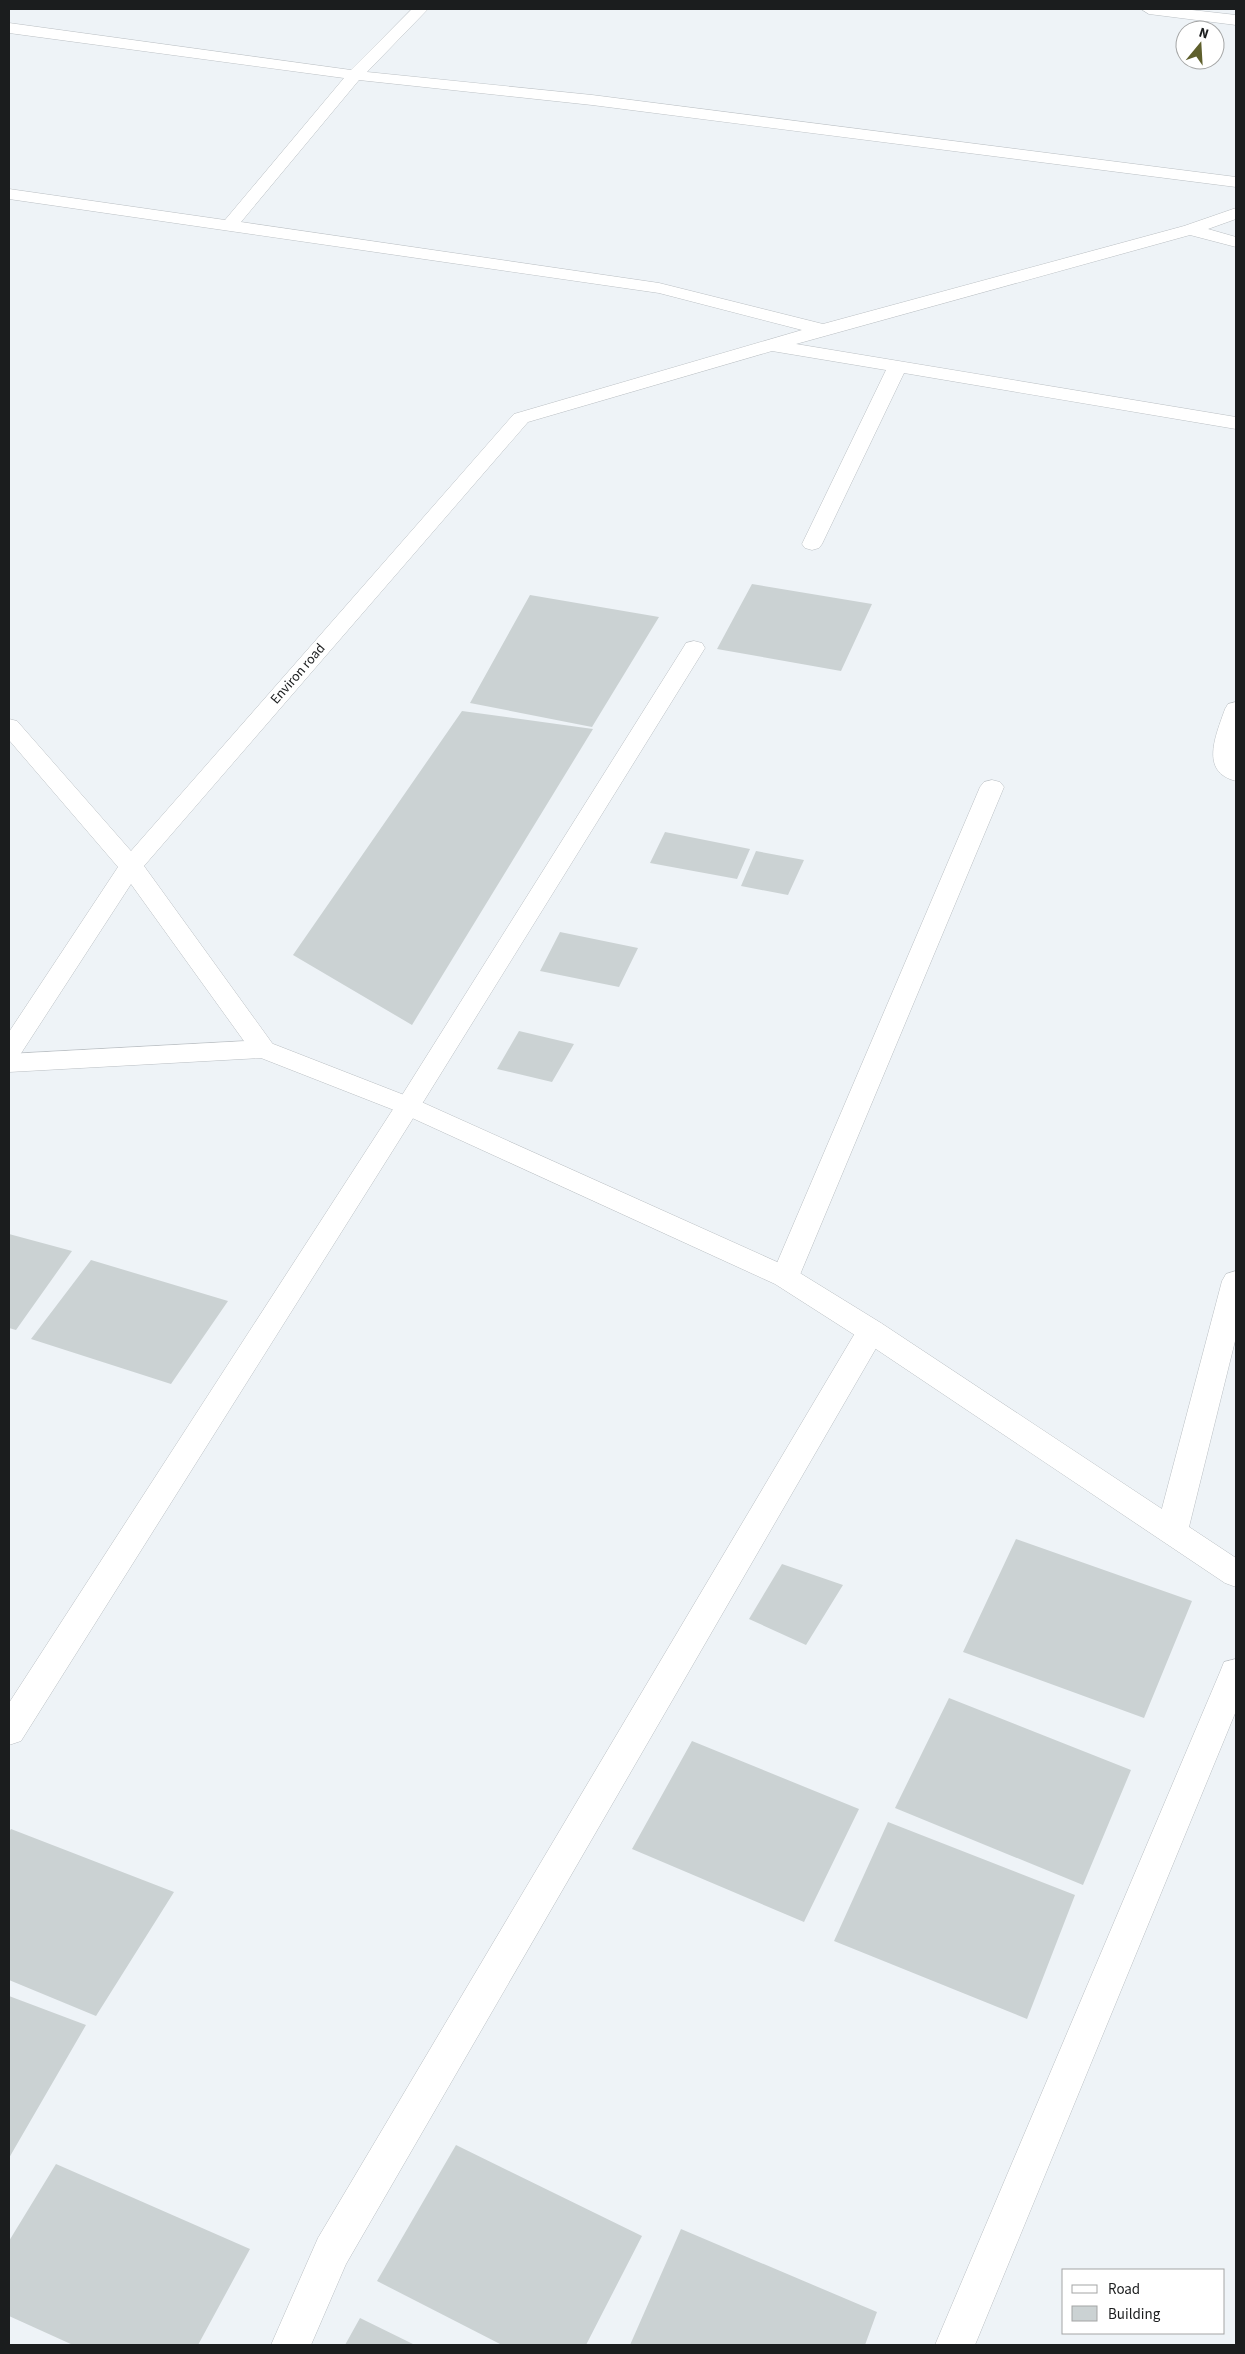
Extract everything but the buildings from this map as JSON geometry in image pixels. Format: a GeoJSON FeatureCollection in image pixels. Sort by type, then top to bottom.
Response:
{"type":"FeatureCollection","features":[{"type":"Feature","properties":{"kind":"street"},"geometry":{"type":"LineString","coordinates":[[228,227],[355,75],[420,9]]}},
{"type":"Feature","properties":{"kind":"street"},"geometry":{"type":"LineString","coordinates":[[1149,9],[1236,20]]}},
{"type":"Feature","properties":{"kind":"street"},"geometry":{"type":"LineString","coordinates":[[9,28],[355,75],[592,100],[1236,182]]}},
{"type":"Feature","properties":{"kind":"street"},"geometry":{"type":"LineString","coordinates":[[9,194],[659,288],[823,330]]}},
{"type":"Feature","properties":{"kind":"street","name":"Environ road"},"geometry":{"type":"LineString","coordinates":[[9,1052],[131,866],[521,418],[823,330],[1190,230],[1236,213]]}},
{"type":"Feature","properties":{"kind":"street"},"geometry":{"type":"LineString","coordinates":[[1190,230],[1236,242]]}},
{"type":"Feature","properties":{"kind":"street"},"geometry":{"type":"LineString","coordinates":[[770,345],[1236,423]]}},
{"type":"Feature","properties":{"kind":"street"},"geometry":{"type":"LineString","coordinates":[[812,544],[898,366]]}},
{"type":"Feature","properties":{"kind":"street"},"geometry":{"type":"LineString","coordinates":[[9,1731],[408,1106],[694,648]]}},
{"type":"Feature","properties":{"kind":"street"},"geometry":{"type":"LineString","coordinates":[[1236,709],[1224,746],[1228,770],[1236,774]]}},
{"type":"Feature","properties":{"kind":"street"},"geometry":{"type":"LineString","coordinates":[[9,726],[131,866],[263,1050]]}},
{"type":"Feature","properties":{"kind":"street"},"geometry":{"type":"LineString","coordinates":[[785,1277],[992,786]]}},
{"type":"Feature","properties":{"kind":"street"},"geometry":{"type":"LineString","coordinates":[[9,1063],[263,1050],[408,1106],[785,1277],[871,1331],[1236,1574]]}},
{"type":"Feature","properties":{"kind":"street"},"geometry":{"type":"LineString","coordinates":[[1172,1530],[1236,1281]]}},
{"type":"Feature","properties":{"kind":"street"},"geometry":{"type":"LineString","coordinates":[[291,2345],[332,2251],[871,1331]]}},
{"type":"Feature","properties":{"kind":"street"},"geometry":{"type":"LineString","coordinates":[[955,2345],[1236,1672]]}}]}
